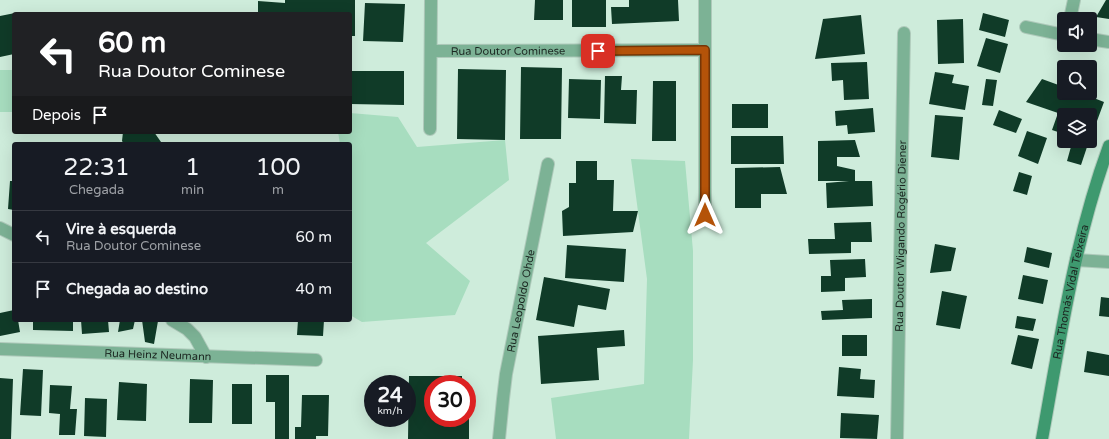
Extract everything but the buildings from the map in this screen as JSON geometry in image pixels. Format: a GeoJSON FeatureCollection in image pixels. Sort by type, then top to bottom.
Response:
{"type":"FeatureCollection","features":[{"type":"Feature","properties":{"kind":"main road","name":"Rua Thomás Vidal Teixeira"},"geometry":{"type":"LineString","coordinates":[[1042,439],[1068,295],[1076,260],[1094,189],[1109,146]]}},
{"type":"Feature","properties":{"kind":"street"},"geometry":{"type":"LineString","coordinates":[[430,129],[431,0]]}},
{"type":"Feature","properties":{"kind":"street"},"geometry":{"type":"LineString","coordinates":[[705,0],[705,215]]}},
{"type":"Feature","properties":{"kind":"street"},"geometry":{"type":"LineString","coordinates":[[1071,12],[1074,0]]}},
{"type":"Feature","properties":{"kind":"street"},"geometry":{"type":"LineString","coordinates":[[1026,27],[1057,34]]}},
{"type":"Feature","properties":{"kind":"street","name":"Rua Doutor Wigando Rogério Diener"},"geometry":{"type":"LineString","coordinates":[[898,439],[904,33]]}},
{"type":"Feature","properties":{"kind":"street"},"geometry":{"type":"LineString","coordinates":[[1097,40],[1109,42]]}},
{"type":"Feature","properties":{"kind":"street","name":"Rua Doutor Cominese"},"geometry":{"type":"LineString","coordinates":[[431,52],[705,50]]}},
{"type":"Feature","properties":{"kind":"street","name":"Rua Leopoldo Ohde"},"geometry":{"type":"LineString","coordinates":[[499,439],[506,374],[548,164]]}},
{"type":"Feature","properties":{"kind":"street"},"geometry":{"type":"LineString","coordinates":[[0,228],[12,234]]}},
{"type":"Feature","properties":{"kind":"street"},"geometry":{"type":"LineString","coordinates":[[1076,260],[1109,262]]}},
{"type":"Feature","properties":{"kind":"street"},"geometry":{"type":"LineString","coordinates":[[175,322],[187,329],[195,337],[206,356]]}},
{"type":"Feature","properties":{"kind":"street","name":"Rua Heinz Neumann"},"geometry":{"type":"LineString","coordinates":[[0,349],[316,360]]}},
{"type":"Feature","properties":{"kind":"green space"},"geometry":{"type":"Polygon","coordinates":[[[0,70],[12,70],[12,112],[0,112],[0,70]]]}},
{"type":"Feature","properties":{"kind":"green space"},"geometry":{"type":"Polygon","coordinates":[[[352,113],[398,117],[417,147],[505,140],[509,180],[426,243],[470,281],[455,315],[362,322],[352,316],[352,142],[340,142],[338,134],[352,134],[352,113]]]}},
{"type":"Feature","properties":{"kind":"green space"},"geometry":{"type":"Polygon","coordinates":[[[631,159],[685,161],[693,251],[693,360],[689,439],[556,439],[551,398],[644,384],[647,279],[631,159]]]}},
{"type":"Feature","properties":{"kind":"route"},"geometry":{"type":"LineString","coordinates":[[598,51],[705,50],[705,215]]}}]}
